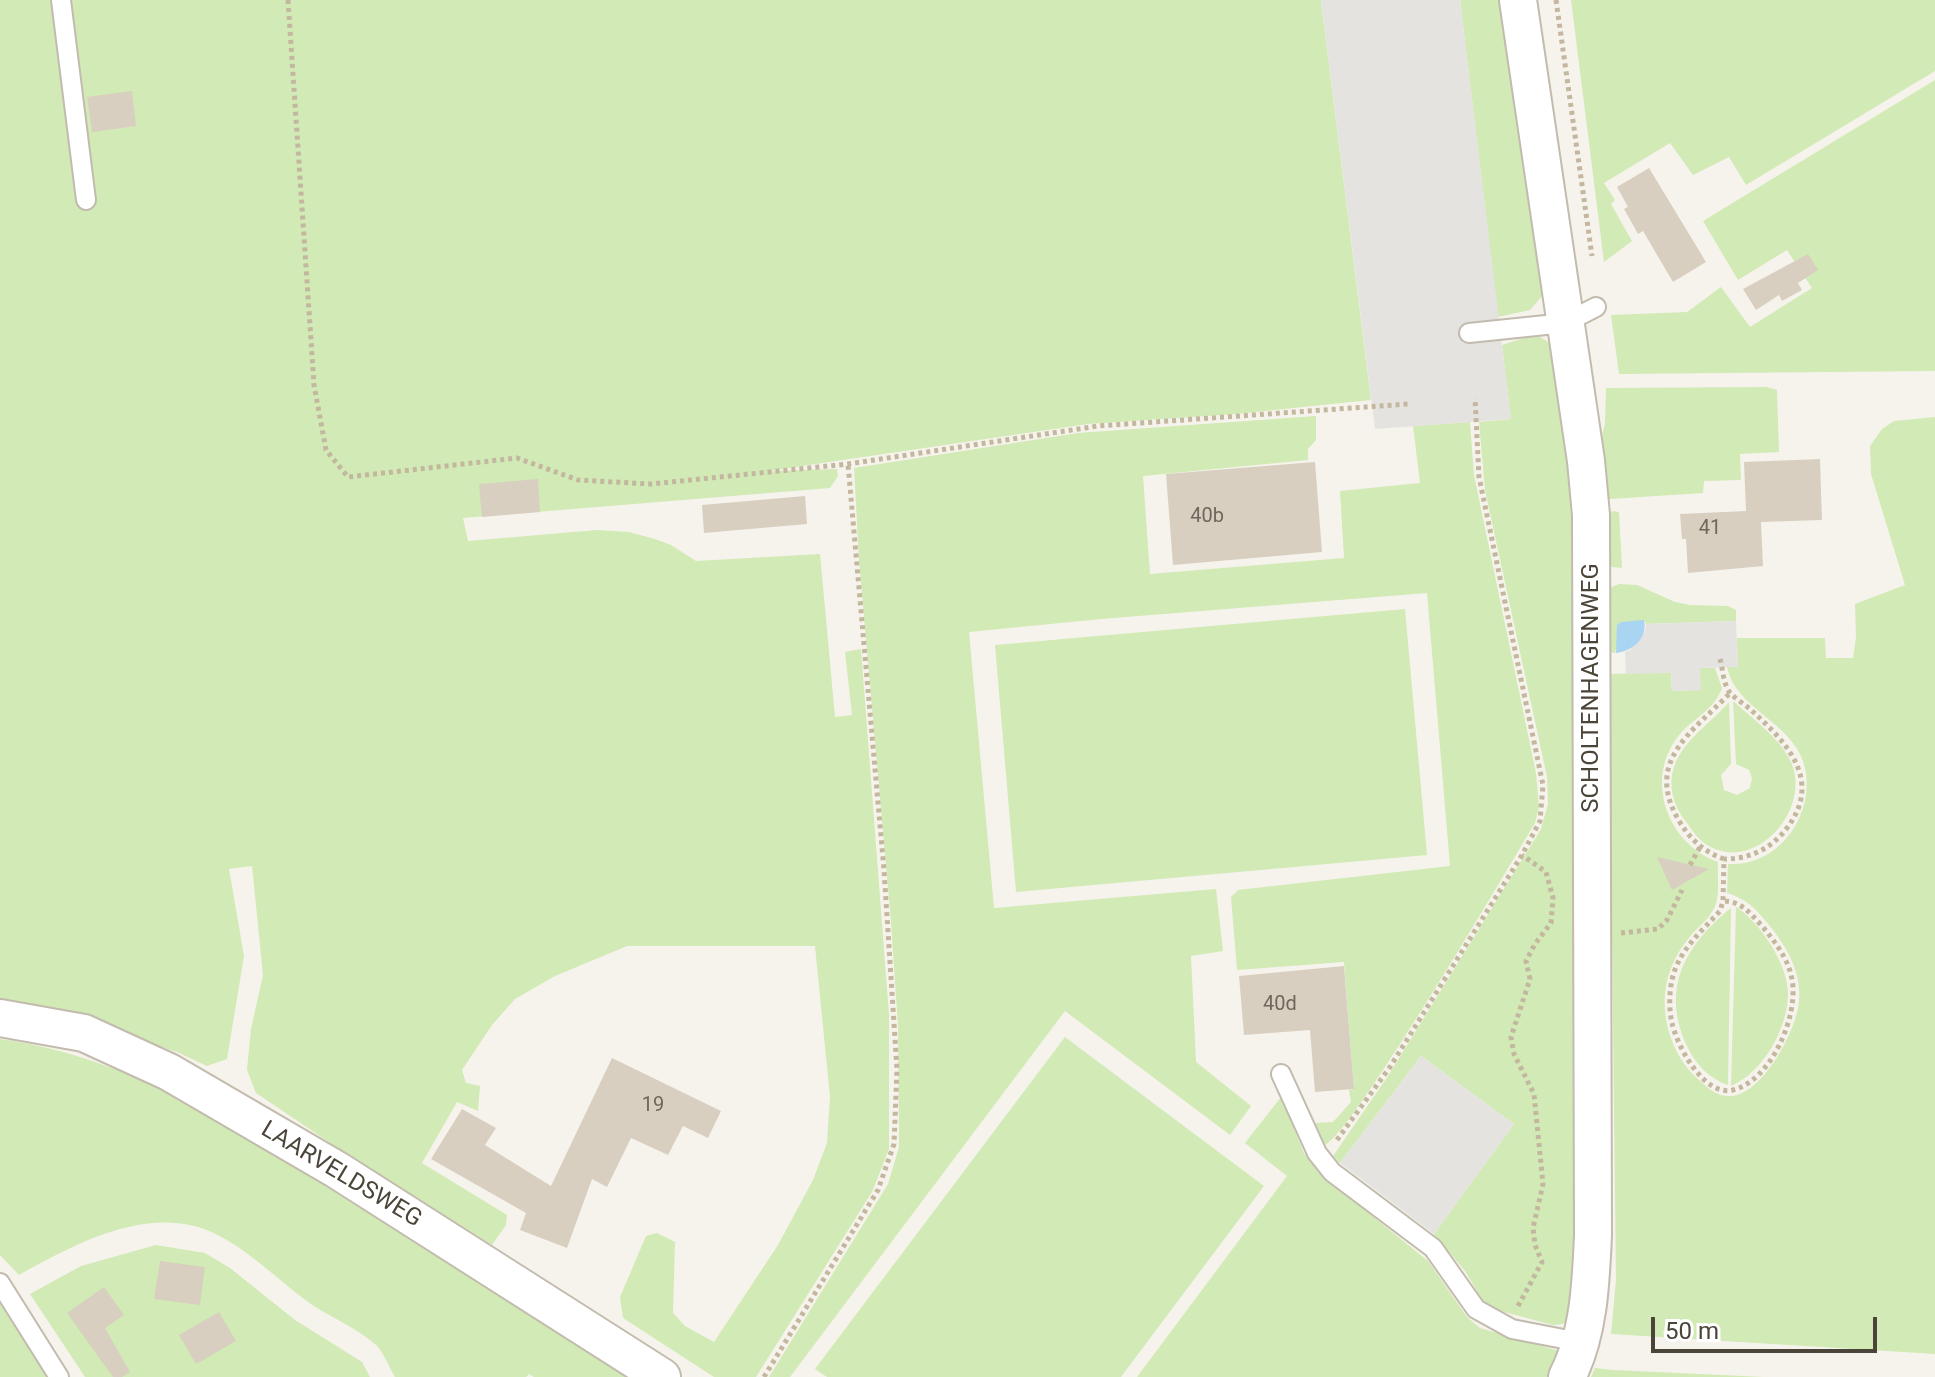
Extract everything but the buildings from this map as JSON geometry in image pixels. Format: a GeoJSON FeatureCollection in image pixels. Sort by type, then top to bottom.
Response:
{"type":"FeatureCollection","features":[{"type":"Feature","properties":{"kind":"street","name":"SCHOLTENHAGENWEG"},"geometry":{"type":"LineString","coordinates":[[1518,0],[1580,315],[1591,515],[1592,1248],[1591,1274],[1579,1342],[1567,1377]]}},
{"type":"Feature","properties":{"kind":"street","name":"LAARVELDSWEG"},"geometry":{"type":"LineString","coordinates":[[0,1018],[84,1033],[169,1072],[337,1170],[662,1377]]}},
{"type":"Feature","properties":{"kind":"lane"},"geometry":{"type":"LineString","coordinates":[[61,0],[86,200]]}},
{"type":"Feature","properties":{"kind":"lane"},"geometry":{"type":"LineString","coordinates":[[1469,333],[1580,315]]}},
{"type":"Feature","properties":{"kind":"lane"},"geometry":{"type":"LineString","coordinates":[[1281,1074],[1322,1160],[1332,1172],[1433,1248],[1476,1309],[1512,1329],[1579,1342]]}},
{"type":"Feature","properties":{"kind":"lane"},"geometry":{"type":"LineString","coordinates":[[0,1283],[59,1377]]}},
{"type":"Feature","properties":{"kind":"path"},"geometry":{"type":"LineString","coordinates":[[288,0],[314,385],[326,450],[348,477],[517,458],[578,480],[651,484],[848,464],[1098,426],[1408,404]]}},
{"type":"Feature","properties":{"kind":"path"},"geometry":{"type":"LineString","coordinates":[[1556,0],[1572,115]]}},
{"type":"Feature","properties":{"kind":"path"},"geometry":{"type":"LineString","coordinates":[[1322,1160],[1390,1067],[1540,821],[1543,785],[1479,477],[1475,398]]}},
{"type":"Feature","properties":{"kind":"path"},"geometry":{"type":"LineString","coordinates":[[764,1377],[878,1190],[894,1144],[897,1069],[884,870],[848,464]]}},
{"type":"Feature","properties":{"kind":"path"},"geometry":{"type":"LineString","coordinates":[[1720,659],[1730,693],[1786,745],[1797,764],[1801,785],[1796,813],[1779,837],[1756,853],[1740,859],[1724,859],[1700,847],[1671,807],[1666,784],[1671,758],[1686,736],[1730,693]]}},
{"type":"Feature","properties":{"kind":"path"},"geometry":{"type":"LineString","coordinates":[[1690,865],[1700,847]]}},
{"type":"Feature","properties":{"kind":"path"},"geometry":{"type":"LineString","coordinates":[[1512,1329],[1520,1298],[1542,1262],[1535,1245],[1533,1228],[1543,1184],[1534,1094],[1514,1054],[1511,1037],[1530,979],[1526,961],[1551,923],[1553,898],[1546,872],[1522,855]]}},
{"type":"Feature","properties":{"kind":"path"},"geometry":{"type":"LineString","coordinates":[[1723,901],[1735,902],[1750,912],[1780,950],[1792,978],[1794,1001],[1772,1058],[1751,1080],[1725,1091],[1711,1085],[1690,1064],[1672,1023],[1670,1007],[1672,980],[1681,957],[1720,911],[1724,859]]}},
{"type":"Feature","properties":{"kind":"path"},"geometry":{"type":"LineString","coordinates":[[1592,933],[1658,929],[1667,920],[1682,890]]}},
{"type":"Feature","properties":{"kind":"green space"},"geometry":{"type":"Polygon","coordinates":[[[0,0],[1321,0],[1371,400],[1236,414],[1088,424],[768,471],[837,469],[838,476],[830,488],[463,518],[468,541],[597,530],[629,532],[655,539],[696,561],[820,554],[835,717],[852,715],[845,652],[861,649],[889,1015],[889,1149],[872,1192],[756,1377],[714,1377],[623,1318],[620,1297],[646,1236],[657,1233],[675,1242],[673,1313],[685,1326],[714,1342],[778,1245],[813,1180],[827,1143],[830,1097],[815,946],[627,946],[555,976],[515,999],[492,1025],[462,1070],[466,1083],[480,1086],[478,1111],[457,1102],[422,1163],[507,1215],[506,1225],[492,1245],[354,1159],[256,1093],[247,1070],[251,1029],[263,975],[252,866],[229,869],[244,956],[227,1059],[207,1066],[177,1052],[104,1028],[0,1009],[0,0]]]}},
{"type":"Feature","properties":{"kind":"green space"},"geometry":{"type":"Polygon","coordinates":[[[1460,0],[1506,0],[1549,288],[1530,310],[1498,317],[1460,0]]]}},
{"type":"Feature","properties":{"kind":"green space"},"geometry":{"type":"Polygon","coordinates":[[[1571,0],[1935,0],[1935,71],[1746,185],[1729,157],[1693,175],[1670,143],[1604,183],[1615,200],[1611,204],[1632,241],[1604,262],[1571,0]]]}},
{"type":"Feature","properties":{"kind":"green space"},"geometry":{"type":"Polygon","coordinates":[[[1935,80],[1935,371],[1619,374],[1611,315],[1687,312],[1721,287],[1750,327],[1812,288],[1787,250],[1738,280],[1703,221],[1935,80]]]}},
{"type":"Feature","properties":{"kind":"green space"},"geometry":{"type":"Polygon","coordinates":[[[1530,336],[1540,337],[1558,348],[1581,548],[1582,1114],[1573,1318],[1553,1325],[1493,1309],[1483,1301],[1465,1271],[1434,1234],[1514,1124],[1421,1056],[1340,1163],[1333,1156],[1388,1076],[1541,829],[1548,804],[1547,777],[1485,490],[1479,422],[1511,419],[1502,345],[1530,336]]]}},
{"type":"Feature","properties":{"kind":"green space"},"geometry":{"type":"Polygon","coordinates":[[[1767,387],[1777,390],[1779,452],[1740,454],[1741,480],[1704,481],[1703,493],[1610,499],[1599,493],[1595,460],[1605,424],[1606,388],[1767,387]]]}},
{"type":"Feature","properties":{"kind":"green space"},"geometry":{"type":"Polygon","coordinates":[[[1316,416],[1316,440],[1308,449],[1308,460],[1143,476],[1150,574],[1344,558],[1340,491],[1420,483],[1413,426],[1470,422],[1474,475],[1536,773],[1539,807],[1535,823],[1396,1050],[1365,1097],[1325,1145],[1315,1123],[1333,1122],[1351,1102],[1349,1090],[1354,1089],[1344,962],[1237,970],[1231,897],[1238,890],[1450,866],[1427,593],[969,632],[994,908],[1216,889],[1223,951],[1191,956],[1196,1062],[1251,1106],[1230,1135],[1065,1011],[790,1377],[769,1377],[888,1184],[899,1147],[898,1026],[854,468],[1078,433],[1316,416]]]}},
{"type":"Feature","properties":{"kind":"green space"},"geometry":{"type":"Polygon","coordinates":[[[1935,417],[1935,1354],[1611,1334],[1616,1280],[1609,674],[1671,672],[1672,691],[1700,690],[1700,668],[1715,668],[1722,688],[1709,708],[1680,734],[1669,751],[1663,770],[1662,789],[1674,825],[1685,841],[1718,862],[1715,905],[1675,960],[1666,989],[1665,1011],[1675,1048],[1692,1073],[1717,1093],[1731,1096],[1743,1093],[1766,1073],[1785,1044],[1797,1014],[1799,992],[1793,964],[1773,930],[1753,907],[1727,893],[1728,864],[1764,856],[1779,846],[1800,816],[1807,780],[1796,747],[1740,693],[1727,667],[1738,666],[1737,638],[1825,638],[1826,658],[1853,658],[1855,604],[1905,585],[1871,474],[1870,446],[1882,429],[1894,421],[1935,417]]]}},
{"type":"Feature","properties":{"kind":"green space"},"geometry":{"type":"Polygon","coordinates":[[[1613,511],[1619,512],[1622,568],[1602,561],[1603,516],[1613,511]]]}},
{"type":"Feature","properties":{"kind":"green space"},"geometry":{"type":"Polygon","coordinates":[[[1619,584],[1637,585],[1675,602],[1728,606],[1736,610],[1736,621],[1646,624],[1645,621],[1616,653],[1608,652],[1604,590],[1619,584]]]}},
{"type":"Feature","properties":{"kind":"green space"},"geometry":{"type":"Polygon","coordinates":[[[1405,609],[1427,855],[1016,892],[995,645],[1405,609]]]}},
{"type":"Feature","properties":{"kind":"green space"},"geometry":{"type":"Polygon","coordinates":[[[1733,701],[1784,750],[1795,777],[1794,797],[1787,816],[1775,832],[1760,844],[1742,851],[1723,851],[1704,843],[1691,829],[1677,807],[1671,781],[1684,748],[1729,702],[1731,764],[1721,775],[1724,790],[1737,795],[1750,788],[1752,778],[1749,770],[1736,764],[1733,701]]]}},
{"type":"Feature","properties":{"kind":"green space"},"geometry":{"type":"Polygon","coordinates":[[[1736,907],[1754,922],[1771,945],[1784,971],[1788,995],[1783,1022],[1771,1048],[1753,1071],[1731,1086],[1736,907]]]}},
{"type":"Feature","properties":{"kind":"green space"},"geometry":{"type":"Polygon","coordinates":[[[1731,908],[1728,1085],[1704,1071],[1695,1060],[1680,1027],[1676,1007],[1681,970],[1689,954],[1731,908]]]}},
{"type":"Feature","properties":{"kind":"green space"},"geometry":{"type":"Polygon","coordinates":[[[1065,1037],[1264,1186],[1121,1377],[827,1377],[815,1369],[1065,1037]]]}},
{"type":"Feature","properties":{"kind":"green space"},"geometry":{"type":"Polygon","coordinates":[[[0,1039],[49,1048],[97,1063],[189,1102],[234,1126],[650,1377],[534,1377],[529,1374],[526,1377],[395,1377],[382,1352],[368,1338],[293,1291],[228,1240],[191,1225],[140,1225],[114,1231],[64,1251],[19,1275],[0,1255],[0,1039]]]}},
{"type":"Feature","properties":{"kind":"green space"},"geometry":{"type":"Polygon","coordinates":[[[1281,1097],[1304,1153],[1319,1173],[1428,1261],[1467,1317],[1480,1328],[1559,1351],[1551,1377],[1137,1377],[1287,1176],[1245,1143],[1281,1097]]]}},
{"type":"Feature","properties":{"kind":"green space"},"geometry":{"type":"Polygon","coordinates":[[[156,1245],[205,1253],[230,1268],[295,1320],[362,1362],[370,1377],[85,1377],[30,1294],[81,1266],[156,1245]]]}},
{"type":"Feature","properties":{"kind":"green space"},"geometry":{"type":"Polygon","coordinates":[[[0,1297],[51,1377],[0,1377],[0,1297]]]}},
{"type":"Feature","properties":{"kind":"green space"},"geometry":{"type":"Polygon","coordinates":[[[1595,1368],[1613,1370],[1764,1377],[1591,1377],[1595,1368]]]}},
{"type":"Feature","properties":{"kind":"shaded area"},"geometry":{"type":"Polygon","coordinates":[[[1321,0],[1460,0],[1511,419],[1375,429],[1321,0]]]}},
{"type":"Feature","properties":{"kind":"shaded area"},"geometry":{"type":"Polygon","coordinates":[[[1736,621],[1738,667],[1700,668],[1701,690],[1672,691],[1671,673],[1626,674],[1625,652],[1645,631],[1646,624],[1736,621]]]}},
{"type":"Feature","properties":{"kind":"shaded area"},"geometry":{"type":"Polygon","coordinates":[[[1421,1056],[1514,1124],[1434,1234],[1340,1163],[1421,1056]]]}},
{"type":"Feature","properties":{"kind":"water"},"geometry":{"type":"Polygon","coordinates":[[[1644,620],[1644,632],[1638,642],[1628,650],[1616,653],[1617,625],[1644,620]]]}}]}
